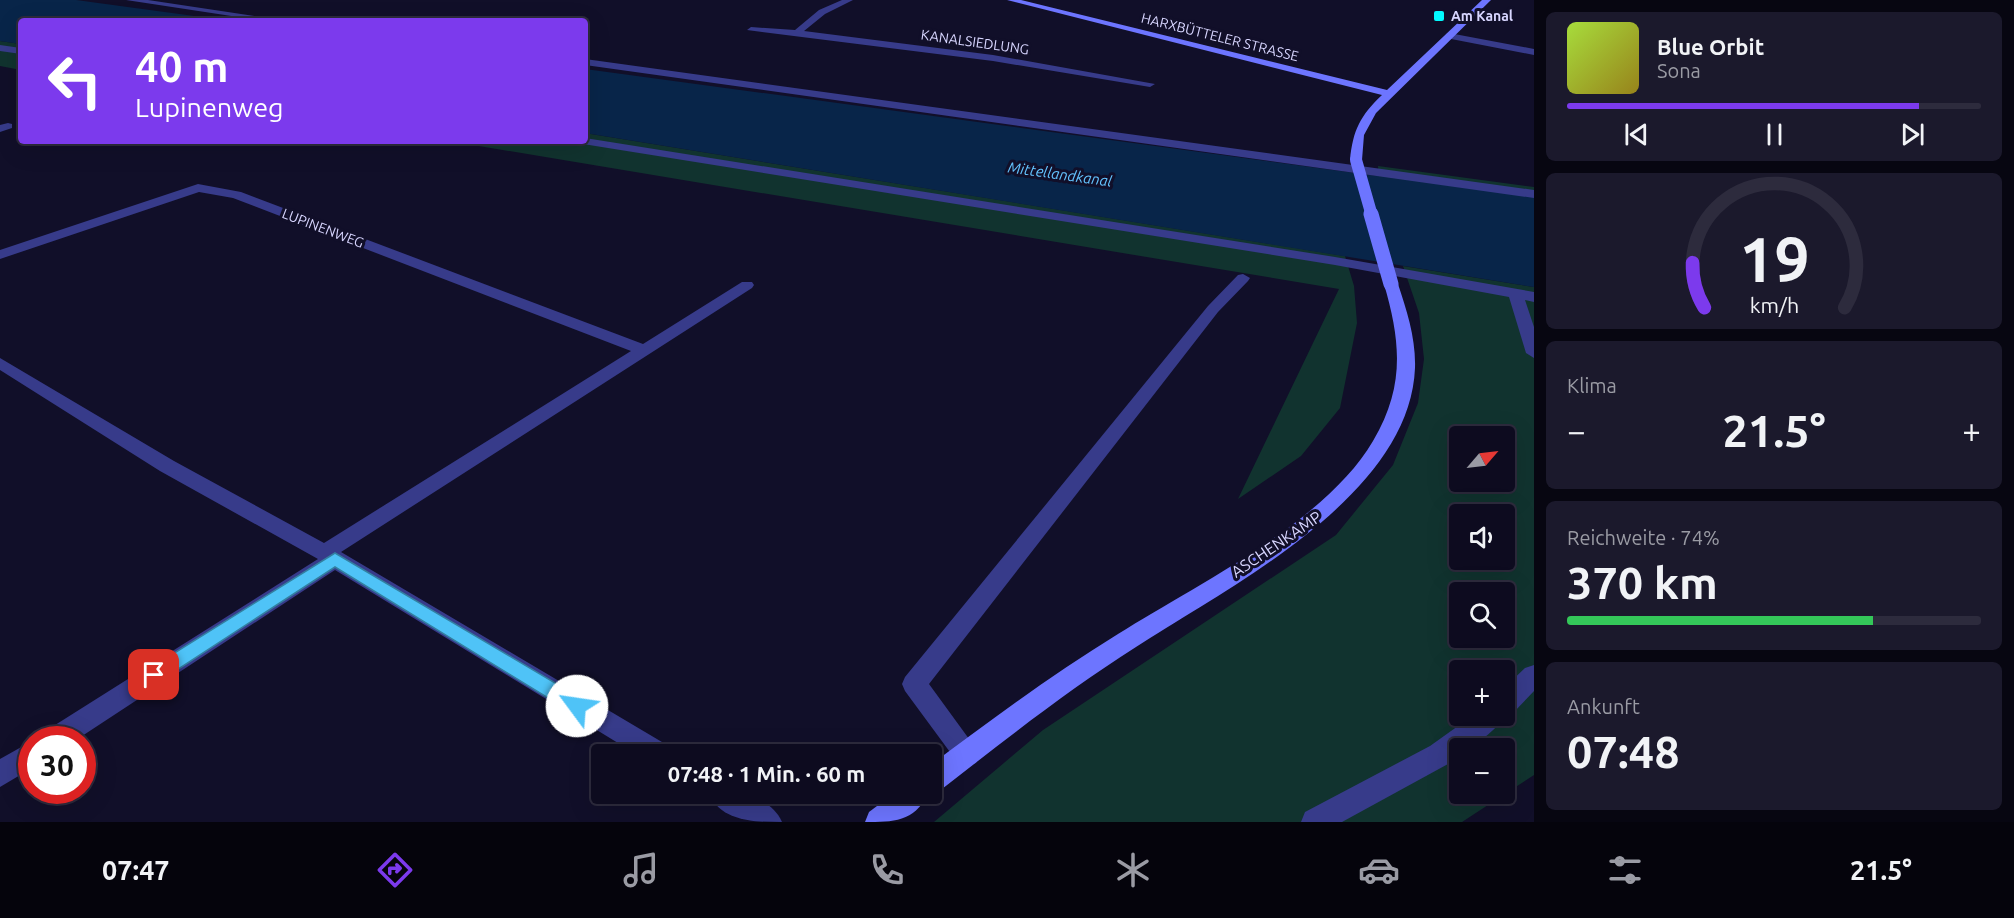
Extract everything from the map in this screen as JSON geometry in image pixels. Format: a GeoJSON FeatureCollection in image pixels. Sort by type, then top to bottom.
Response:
{"type":"FeatureCollection","features":[{"type":"Feature","properties":{"kind":"street"},"geometry":{"type":"LineString","coordinates":[[130,0],[261,18]]}},
{"type":"Feature","properties":{"kind":"street"},"geometry":{"type":"LineString","coordinates":[[797,33],[822,12],[849,0]]}},
{"type":"Feature","properties":{"kind":"street","name":"HARXBÜTTELER STRASSE"},"geometry":{"type":"LineString","coordinates":[[1011,0],[1387,93]]}},
{"type":"Feature","properties":{"kind":"street","name":"ASCHENKAMP"},"geometry":{"type":"LineString","coordinates":[[942,772],[1121,644],[1299,532],[1332,505],[1358,478],[1381,445],[1393,420],[1405,380],[1406,350],[1403,320],[1356,160],[1356,147],[1362,124],[1387,93],[1487,0]]}},
{"type":"Feature","properties":{"kind":"street","name":"KANALSIEDLUNG"},"geometry":{"type":"LineString","coordinates":[[751,30],[797,33],[982,57],[1149,84]]}},
{"type":"Feature","properties":{"kind":"street"},"geometry":{"type":"LineString","coordinates":[[1449,36],[1534,52]]}},
{"type":"Feature","properties":{"kind":"street"},"geometry":{"type":"LineString","coordinates":[[0,48],[18,51]]}},
{"type":"Feature","properties":{"kind":"street"},"geometry":{"type":"LineString","coordinates":[[588,62],[1534,194]]}},
{"type":"Feature","properties":{"kind":"street"},"geometry":{"type":"LineString","coordinates":[[588,142],[1323,259],[1534,297]]}},
{"type":"Feature","properties":{"kind":"street","name":"LUPINENWEG"},"geometry":{"type":"LineString","coordinates":[[0,255],[169,196],[198,188],[216,190],[642,349]]}},
{"type":"Feature","properties":{"kind":"street"},"geometry":{"type":"LineString","coordinates":[[966,754],[914,684],[1213,309],[1244,278]]}},
{"type":"Feature","properties":{"kind":"street"},"geometry":{"type":"LineString","coordinates":[[74,726],[642,349],[747,285]]}},
{"type":"Feature","properties":{"kind":"street"},"geometry":{"type":"LineString","coordinates":[[1516,294],[1523,323],[1532,334],[1534,353]]}},
{"type":"Feature","properties":{"kind":"street"},"geometry":{"type":"LineString","coordinates":[[0,363],[167,466],[329,556],[641,744]]}},
{"type":"Feature","properties":{"kind":"street"},"geometry":{"type":"LineString","coordinates":[[1515,694],[1534,675]]}},
{"type":"Feature","properties":{"kind":"street"},"geometry":{"type":"LineString","coordinates":[[1315,822],[1439,755],[1478,726]]}},
{"type":"Feature","properties":{"kind":"street"},"geometry":{"type":"LineString","coordinates":[[0,774],[18,762]]}},
{"type":"Feature","properties":{"kind":"street"},"geometry":{"type":"LineString","coordinates":[[739,804],[768,822]]}},
{"type":"Feature","properties":{"kind":"street"},"geometry":{"type":"LineString","coordinates":[[879,822],[902,804]]}},
{"type":"Feature","properties":{"kind":"green space"},"geometry":{"type":"Polygon","coordinates":[[[0,41],[18,44],[18,69],[0,66],[0,41]]]}},
{"type":"Feature","properties":{"kind":"green space"},"geometry":{"type":"Polygon","coordinates":[[[588,133],[1345,256],[1354,286],[1357,323],[1340,408],[1301,456],[1238,499],[1339,289],[467,144],[588,144],[588,133]]]}},
{"type":"Feature","properties":{"kind":"green space"},"geometry":{"type":"Polygon","coordinates":[[[1378,166],[1534,187],[1534,197],[1379,177],[1378,166]]]}},
{"type":"Feature","properties":{"kind":"green space"},"geometry":{"type":"Polygon","coordinates":[[[1403,266],[1534,287],[1534,775],[1515,787],[1515,738],[1449,738],[1449,804],[1490,804],[1462,822],[934,822],[1043,730],[1336,535],[1393,465],[1418,403],[1424,359],[1419,313],[1403,266]]]}},
{"type":"Feature","properties":{"kind":"water"},"geometry":{"type":"Polygon","coordinates":[[[0,0],[76,0],[209,18],[18,18],[18,44],[0,41],[0,0]]]}},
{"type":"Feature","properties":{"kind":"water","name":"Mittellandkanal"},"geometry":{"type":"Polygon","coordinates":[[[588,69],[1534,197],[1534,287],[588,133],[588,69]]]}},
{"type":"Feature","properties":{"kind":"place","name":"Am Kanal"},"geometry":{"type":"Point","coordinates":[1439,16]}},
{"type":"Feature","properties":{"kind":"route"},"geometry":{"type":"LineString","coordinates":[[154,675],[335,559],[577,706]]}}]}
